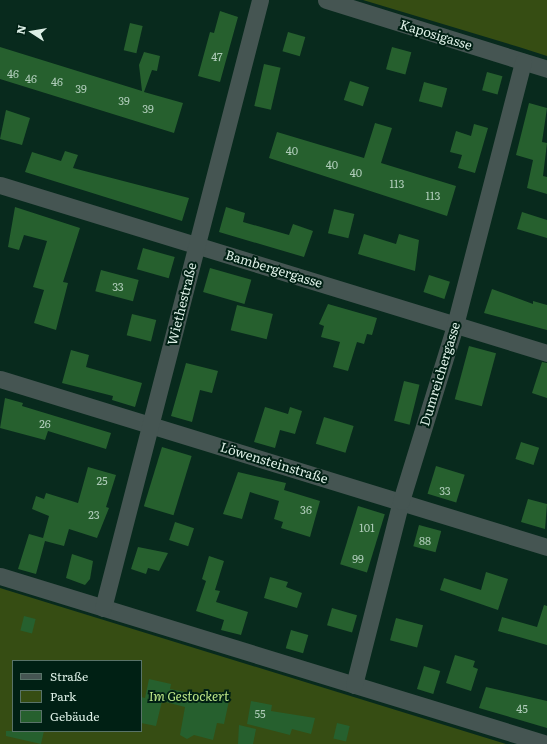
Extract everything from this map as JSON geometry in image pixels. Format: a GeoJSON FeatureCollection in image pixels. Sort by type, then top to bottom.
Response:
{"type":"FeatureCollection","features":[{"type":"Feature","properties":{"kind":"street","name":"Wiethestraße"},"geometry":{"type":"LineString","coordinates":[[103,608],[260,0]]}},
{"type":"Feature","properties":{"kind":"street","name":"Kaposigasse"},"geometry":{"type":"LineString","coordinates":[[326,0],[547,69]]}},
{"type":"Feature","properties":{"kind":"street","name":"Dumreichergasse"},"geometry":{"type":"LineString","coordinates":[[354,685],[401,501],[455,325],[523,62]]}},
{"type":"Feature","properties":{"kind":"street","name":"Bambergergasse"},"geometry":{"type":"LineString","coordinates":[[0,185],[547,353]]}},
{"type":"Feature","properties":{"kind":"street","name":"Löwensteinstraße"},"geometry":{"type":"LineString","coordinates":[[0,379],[547,547]]}},
{"type":"Feature","properties":{"kind":"street"},"geometry":{"type":"LineString","coordinates":[[0,576],[547,744]]}},
{"type":"Feature","properties":{"kind":"green space"},"geometry":{"type":"Polygon","coordinates":[[[363,0],[547,0],[547,56],[519,47],[363,0]]]}},
{"type":"Feature","properties":{"kind":"green space","name":"Im Gestockert"},"geometry":{"type":"Polygon","coordinates":[[[0,588],[506,744],[0,744],[0,588]]]}},
{"type":"Feature","properties":{"kind":"building"},"geometry":{"type":"Polygon","coordinates":[[[220,11],[238,17],[220,82],[198,76],[210,32],[214,33],[220,11]]]}},
{"type":"Feature","properties":{"kind":"building"},"geometry":{"type":"Polygon","coordinates":[[[130,23],[143,26],[136,53],[124,50],[130,23]]]}},
{"type":"Feature","properties":{"kind":"building"},"geometry":{"type":"Polygon","coordinates":[[[288,32],[305,37],[300,56],[282,51],[288,32]]]}},
{"type":"Feature","properties":{"kind":"building"},"geometry":{"type":"Polygon","coordinates":[[[0,47],[142,91],[139,65],[144,52],[160,56],[157,71],[152,70],[144,92],[183,103],[174,133],[0,79],[0,47]]]}},
{"type":"Feature","properties":{"kind":"building"},"geometry":{"type":"Polygon","coordinates":[[[392,47],[411,52],[405,74],[386,69],[392,47]]]}},
{"type":"Feature","properties":{"kind":"building"},"geometry":{"type":"Polygon","coordinates":[[[264,64],[281,68],[271,110],[254,106],[264,64]]]}},
{"type":"Feature","properties":{"kind":"building"},"geometry":{"type":"Polygon","coordinates":[[[487,72],[502,76],[498,94],[482,90],[487,72]]]}},
{"type":"Feature","properties":{"kind":"building"},"geometry":{"type":"Polygon","coordinates":[[[350,81],[369,87],[363,106],[344,100],[350,81]]]}},
{"type":"Feature","properties":{"kind":"building"},"geometry":{"type":"Polygon","coordinates":[[[424,82],[447,88],[442,108],[419,101],[424,82]]]}},
{"type":"Feature","properties":{"kind":"building"},"geometry":{"type":"Polygon","coordinates":[[[529,103],[547,108],[542,142],[547,143],[543,176],[547,177],[547,194],[527,188],[533,160],[516,155],[529,103]]]}},
{"type":"Feature","properties":{"kind":"building"},"geometry":{"type":"Polygon","coordinates":[[[6,110],[30,118],[22,145],[0,139],[6,110]]]}},
{"type":"Feature","properties":{"kind":"building"},"geometry":{"type":"Polygon","coordinates":[[[375,123],[392,128],[381,163],[456,186],[447,216],[269,158],[277,132],[364,158],[375,123]]]}},
{"type":"Feature","properties":{"kind":"building"},"geometry":{"type":"Polygon","coordinates":[[[474,124],[488,128],[475,173],[458,168],[462,155],[450,152],[456,131],[471,136],[474,124]]]}},
{"type":"Feature","properties":{"kind":"building"},"geometry":{"type":"Polygon","coordinates":[[[65,151],[78,155],[73,168],[189,198],[182,221],[25,172],[32,152],[61,161],[65,151]]]}},
{"type":"Feature","properties":{"kind":"building"},"geometry":{"type":"Polygon","coordinates":[[[15,207],[80,228],[63,282],[68,283],[56,330],[34,323],[44,290],[33,287],[47,241],[24,235],[19,250],[8,247],[15,207]]]}},
{"type":"Feature","properties":{"kind":"building"},"geometry":{"type":"Polygon","coordinates":[[[226,207],[245,213],[243,222],[289,235],[293,224],[313,231],[304,257],[219,232],[226,207]]]}},
{"type":"Feature","properties":{"kind":"building"},"geometry":{"type":"Polygon","coordinates":[[[334,209],[354,214],[348,238],[328,233],[334,209]]]}},
{"type":"Feature","properties":{"kind":"building"},"geometry":{"type":"Polygon","coordinates":[[[522,212],[547,220],[547,238],[517,229],[522,212]]]}},
{"type":"Feature","properties":{"kind":"building"},"geometry":{"type":"Polygon","coordinates":[[[364,234],[396,244],[399,234],[419,240],[415,271],[358,254],[364,234]]]}},
{"type":"Feature","properties":{"kind":"building"},"geometry":{"type":"Polygon","coordinates":[[[143,248],[175,257],[169,278],[137,269],[143,248]]]}},
{"type":"Feature","properties":{"kind":"building"},"geometry":{"type":"Polygon","coordinates":[[[210,268],[251,280],[244,304],[203,292],[210,268]]]}},
{"type":"Feature","properties":{"kind":"building"},"geometry":{"type":"Polygon","coordinates":[[[101,270],[139,280],[133,301],[95,291],[101,270]]]}},
{"type":"Feature","properties":{"kind":"building"},"geometry":{"type":"Polygon","coordinates":[[[429,275],[450,282],[444,299],[423,292],[429,275]]]}},
{"type":"Feature","properties":{"kind":"building"},"geometry":{"type":"Polygon","coordinates":[[[492,289],[533,304],[533,301],[547,305],[547,330],[484,313],[492,289]]]}},
{"type":"Feature","properties":{"kind":"building"},"geometry":{"type":"Polygon","coordinates":[[[328,304],[377,318],[372,335],[367,334],[364,344],[357,342],[348,371],[333,367],[340,342],[321,337],[324,326],[319,324],[328,304]]]}},
{"type":"Feature","properties":{"kind":"building"},"geometry":{"type":"Polygon","coordinates":[[[237,305],[273,314],[267,339],[231,330],[237,305]]]}},
{"type":"Feature","properties":{"kind":"building"},"geometry":{"type":"Polygon","coordinates":[[[132,314],[156,320],[151,341],[127,335],[132,314]]]}},
{"type":"Feature","properties":{"kind":"building"},"geometry":{"type":"Polygon","coordinates":[[[469,346],[496,353],[482,406],[455,399],[469,346]]]}},
{"type":"Feature","properties":{"kind":"building"},"geometry":{"type":"Polygon","coordinates":[[[71,350],[89,355],[86,367],[142,383],[135,407],[112,400],[113,396],[62,383],[71,350]]]}},
{"type":"Feature","properties":{"kind":"building"},"geometry":{"type":"Polygon","coordinates":[[[542,362],[547,363],[547,398],[532,393],[542,362]]]}},
{"type":"Feature","properties":{"kind":"building"},"geometry":{"type":"Polygon","coordinates":[[[186,363],[218,371],[212,393],[200,390],[192,422],[171,416],[186,363]]]}},
{"type":"Feature","properties":{"kind":"building"},"geometry":{"type":"Polygon","coordinates":[[[404,381],[420,385],[410,425],[394,421],[404,381]]]}},
{"type":"Feature","properties":{"kind":"building"},"geometry":{"type":"Polygon","coordinates":[[[5,398],[23,403],[22,406],[111,433],[106,449],[48,431],[45,440],[0,428],[5,398]]]}},
{"type":"Feature","properties":{"kind":"building"},"geometry":{"type":"Polygon","coordinates":[[[265,407],[288,414],[290,407],[302,411],[295,434],[280,430],[275,448],[254,442],[265,407]]]}},
{"type":"Feature","properties":{"kind":"building"},"geometry":{"type":"Polygon","coordinates":[[[324,417],[354,426],[345,453],[316,444],[324,417]]]}},
{"type":"Feature","properties":{"kind":"building"},"geometry":{"type":"Polygon","coordinates":[[[521,442],[539,448],[534,465],[515,459],[521,442]]]}},
{"type":"Feature","properties":{"kind":"building"},"geometry":{"type":"Polygon","coordinates":[[[162,447],[192,456],[174,515],[144,506],[162,447]]]}},
{"type":"Feature","properties":{"kind":"building"},"geometry":{"type":"Polygon","coordinates":[[[436,466],[465,475],[456,503],[428,494],[436,466]]]}},
{"type":"Feature","properties":{"kind":"building"},"geometry":{"type":"Polygon","coordinates":[[[88,467],[116,475],[106,507],[109,508],[97,538],[69,529],[64,546],[45,541],[36,574],[18,569],[29,534],[43,538],[49,516],[32,509],[36,496],[44,499],[46,493],[78,503],[88,467]]]}},
{"type":"Feature","properties":{"kind":"building"},"geometry":{"type":"Polygon","coordinates":[[[238,472],[286,483],[284,490],[320,501],[310,537],[281,528],[283,522],[274,519],[279,501],[250,492],[242,519],[223,514],[238,472]]]}},
{"type":"Feature","properties":{"kind":"building"},"geometry":{"type":"Polygon","coordinates":[[[528,499],[547,504],[545,529],[521,522],[528,499]]]}},
{"type":"Feature","properties":{"kind":"building"},"geometry":{"type":"Polygon","coordinates":[[[358,506],[385,514],[367,573],[340,564],[358,506]]]}},
{"type":"Feature","properties":{"kind":"building"},"geometry":{"type":"Polygon","coordinates":[[[175,522],[194,528],[188,546],[169,540],[175,522]]]}},
{"type":"Feature","properties":{"kind":"building"},"geometry":{"type":"Polygon","coordinates":[[[419,525],[441,531],[436,552],[413,546],[419,525]]]}},
{"type":"Feature","properties":{"kind":"building"},"geometry":{"type":"Polygon","coordinates":[[[138,547],[168,553],[159,571],[148,568],[146,574],[131,569],[138,547]]]}},
{"type":"Feature","properties":{"kind":"building"},"geometry":{"type":"Polygon","coordinates":[[[72,554],[93,561],[90,579],[85,585],[66,578],[72,554]]]}},
{"type":"Feature","properties":{"kind":"building"},"geometry":{"type":"Polygon","coordinates":[[[209,556],[224,561],[215,590],[220,591],[216,602],[248,612],[241,635],[221,630],[224,620],[196,611],[206,581],[202,579],[209,556]]]}},
{"type":"Feature","properties":{"kind":"building"},"geometry":{"type":"Polygon","coordinates":[[[486,572],[508,579],[498,610],[440,590],[444,578],[481,590],[486,572]]]}},
{"type":"Feature","properties":{"kind":"building"},"geometry":{"type":"Polygon","coordinates":[[[270,577],[288,582],[286,587],[302,593],[297,608],[264,598],[270,577]]]}},
{"type":"Feature","properties":{"kind":"building"},"geometry":{"type":"Polygon","coordinates":[[[544,605],[547,606],[547,645],[498,631],[502,617],[537,627],[544,605]]]}},
{"type":"Feature","properties":{"kind":"building"},"geometry":{"type":"Polygon","coordinates":[[[332,608],[357,615],[352,632],[327,625],[332,608]]]}},
{"type":"Feature","properties":{"kind":"building"},"geometry":{"type":"Polygon","coordinates":[[[24,616],[36,619],[32,633],[20,631],[24,616]]]}},
{"type":"Feature","properties":{"kind":"building"},"geometry":{"type":"Polygon","coordinates":[[[396,618],[423,625],[417,647],[390,640],[396,618]]]}},
{"type":"Feature","properties":{"kind":"building"},"geometry":{"type":"Polygon","coordinates":[[[291,630],[308,635],[303,653],[286,648],[291,630]]]}},
{"type":"Feature","properties":{"kind":"building"},"geometry":{"type":"Polygon","coordinates":[[[455,655],[475,661],[473,667],[478,669],[471,691],[446,683],[455,655]]]}},
{"type":"Feature","properties":{"kind":"building"},"geometry":{"type":"Polygon","coordinates":[[[424,666],[440,671],[433,694],[417,689],[424,666]]]}},
{"type":"Feature","properties":{"kind":"building"},"geometry":{"type":"Polygon","coordinates":[[[149,679],[171,684],[170,689],[210,697],[211,692],[230,696],[224,724],[217,723],[213,740],[194,735],[187,739],[180,735],[185,707],[162,701],[156,726],[142,723],[142,697],[145,698],[149,679]]]}},
{"type":"Feature","properties":{"kind":"building"},"geometry":{"type":"Polygon","coordinates":[[[486,687],[547,701],[547,728],[479,708],[486,687]]]}},
{"type":"Feature","properties":{"kind":"building"},"geometry":{"type":"Polygon","coordinates":[[[251,701],[272,705],[271,711],[315,718],[311,734],[292,729],[290,735],[247,724],[251,701]]]}},
{"type":"Feature","properties":{"kind":"building"},"geometry":{"type":"Polygon","coordinates":[[[337,723],[350,726],[346,742],[333,739],[337,723]]]}},
{"type":"Feature","properties":{"kind":"building"},"geometry":{"type":"Polygon","coordinates":[[[239,725],[256,729],[253,744],[238,744],[239,725]]]}},
{"type":"Feature","properties":{"kind":"building"},"geometry":{"type":"Polygon","coordinates":[[[6,731],[44,732],[41,744],[6,736],[6,731]]]}}]}
